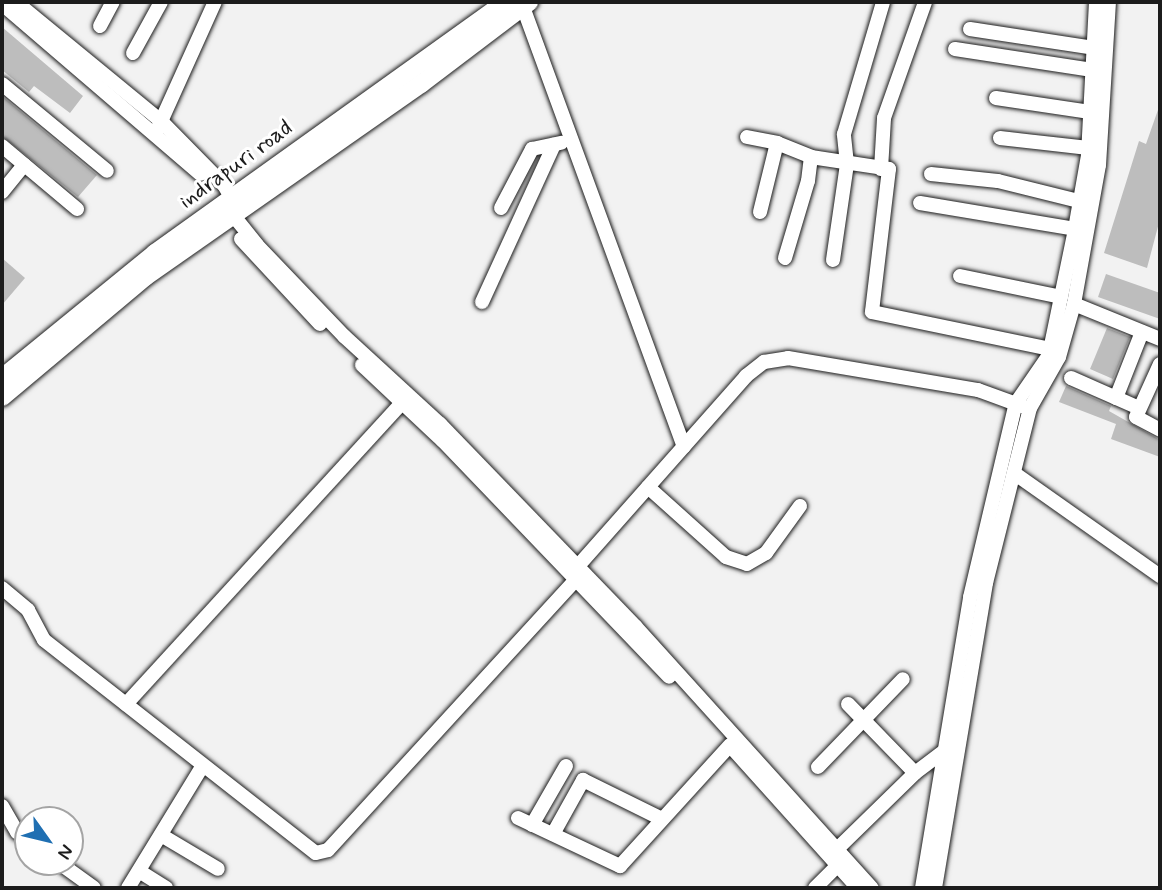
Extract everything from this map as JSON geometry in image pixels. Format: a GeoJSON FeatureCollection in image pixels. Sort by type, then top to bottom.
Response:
{"type":"FeatureCollection","features":[{"type":"Feature","properties":{"kind":"main road","name":"indrapuri road"},"geometry":{"type":"LineString","coordinates":[[2,378],[155,253],[278,182],[421,84],[519,3]]}},
{"type":"Feature","properties":{"kind":"main road","name":"indrapuri road"},"geometry":{"type":"LineString","coordinates":[[229,209],[519,3]]}},
{"type":"Feature","properties":{"kind":"main road"},"geometry":{"type":"LineString","coordinates":[[2,397],[229,209]]}},
{"type":"Feature","properties":{"kind":"street"},"geometry":{"type":"LineString","coordinates":[[16,2],[159,128],[218,190],[283,288],[576,573]]}},
{"type":"Feature","properties":{"kind":"street"},"geometry":{"type":"LineString","coordinates":[[100,26],[113,2]]}},
{"type":"Feature","properties":{"kind":"street"},"geometry":{"type":"LineString","coordinates":[[133,53],[161,2]]}},
{"type":"Feature","properties":{"kind":"street"},"geometry":{"type":"LineString","coordinates":[[159,128],[215,2]]}},
{"type":"Feature","properties":{"kind":"street"},"geometry":{"type":"LineString","coordinates":[[833,260],[848,164],[844,134],[883,2]]}},
{"type":"Feature","properties":{"kind":"street"},"geometry":{"type":"LineString","coordinates":[[881,169],[884,118],[925,2]]}},
{"type":"Feature","properties":{"kind":"street"},"geometry":{"type":"LineString","coordinates":[[935,888],[983,596],[1030,408],[1059,357],[1088,148],[1096,2]]}},
{"type":"Feature","properties":{"kind":"street"},"geometry":{"type":"LineString","coordinates":[[922,888],[965,617],[1016,403],[1050,349],[1067,301],[1100,165],[1109,2]]}},
{"type":"Feature","properties":{"kind":"street"},"geometry":{"type":"LineString","coordinates":[[519,3],[575,141],[684,446]]}},
{"type":"Feature","properties":{"kind":"street"},"geometry":{"type":"LineString","coordinates":[[2,4],[159,128]]}},
{"type":"Feature","properties":{"kind":"street"},"geometry":{"type":"LineString","coordinates":[[970,29],[1094,48]]}},
{"type":"Feature","properties":{"kind":"street"},"geometry":{"type":"LineString","coordinates":[[956,49],[1092,71]]}},
{"type":"Feature","properties":{"kind":"street"},"geometry":{"type":"LineString","coordinates":[[2,84],[107,171]]}},
{"type":"Feature","properties":{"kind":"street"},"geometry":{"type":"LineString","coordinates":[[996,98],[1090,112]]}},
{"type":"Feature","properties":{"kind":"street"},"geometry":{"type":"LineString","coordinates":[[747,137],[777,143],[811,157],[889,169],[872,312],[1050,349]]}},
{"type":"Feature","properties":{"kind":"street"},"geometry":{"type":"LineString","coordinates":[[1000,138],[1088,148]]}},
{"type":"Feature","properties":{"kind":"street"},"geometry":{"type":"LineString","coordinates":[[501,208],[532,149],[575,141]]}},
{"type":"Feature","properties":{"kind":"street"},"geometry":{"type":"LineString","coordinates":[[760,212],[777,143]]}},
{"type":"Feature","properties":{"kind":"street"},"geometry":{"type":"LineString","coordinates":[[482,302],[554,145]]}},
{"type":"Feature","properties":{"kind":"street"},"geometry":{"type":"LineString","coordinates":[[2,146],[77,209]]}},
{"type":"Feature","properties":{"kind":"street"},"geometry":{"type":"LineString","coordinates":[[785,258],[808,181],[811,157]]}},
{"type":"Feature","properties":{"kind":"street"},"geometry":{"type":"LineString","coordinates":[[2,192],[24,165]]}},
{"type":"Feature","properties":{"kind":"street"},"geometry":{"type":"LineString","coordinates":[[931,174],[998,181],[1079,201]]}},
{"type":"Feature","properties":{"kind":"street"},"geometry":{"type":"LineString","coordinates":[[920,203],[1075,229]]}},
{"type":"Feature","properties":{"kind":"street"},"geometry":{"type":"LineString","coordinates":[[229,209],[337,329],[440,424],[677,680],[858,888]]}},
{"type":"Feature","properties":{"kind":"street"},"geometry":{"type":"LineString","coordinates":[[960,276],[1067,301],[1160,339]]}},
{"type":"Feature","properties":{"kind":"street"},"geometry":{"type":"LineString","coordinates":[[1116,398],[1142,332]]}},
{"type":"Feature","properties":{"kind":"street"},"geometry":{"type":"LineString","coordinates":[[2,588],[27,610],[44,640],[311,852],[322,853],[576,573],[746,376],[776,358],[978,390],[1030,408]]}},
{"type":"Feature","properties":{"kind":"street"},"geometry":{"type":"LineString","coordinates":[[1160,363],[1139,408],[1137,419],[1160,430]]}},
{"type":"Feature","properties":{"kind":"street"},"geometry":{"type":"LineString","coordinates":[[1071,379],[1139,408]]}},
{"type":"Feature","properties":{"kind":"street"},"geometry":{"type":"LineString","coordinates":[[126,705],[402,403]]}},
{"type":"Feature","properties":{"kind":"street"},"geometry":{"type":"LineString","coordinates":[[1014,473],[1160,576]]}},
{"type":"Feature","properties":{"kind":"street"},"geometry":{"type":"LineString","coordinates":[[648,487],[726,557],[747,564],[766,553],[800,506]]}},
{"type":"Feature","properties":{"kind":"street"},"geometry":{"type":"LineString","coordinates":[[818,767],[903,679]]}},
{"type":"Feature","properties":{"kind":"street"},"geometry":{"type":"LineString","coordinates":[[677,680],[730,745],[834,858],[872,888]]}},
{"type":"Feature","properties":{"kind":"street"},"geometry":{"type":"LineString","coordinates":[[848,704],[915,773]]}},
{"type":"Feature","properties":{"kind":"street"},"geometry":{"type":"LineString","coordinates":[[815,888],[834,858],[915,773],[960,738]]}},
{"type":"Feature","properties":{"kind":"street"},"geometry":{"type":"LineString","coordinates":[[518,818],[620,866],[660,818],[730,745]]}},
{"type":"Feature","properties":{"kind":"street"},"geometry":{"type":"LineString","coordinates":[[532,825],[566,766]]}},
{"type":"Feature","properties":{"kind":"street"},"geometry":{"type":"LineString","coordinates":[[128,888],[202,767]]}},
{"type":"Feature","properties":{"kind":"street"},"geometry":{"type":"LineString","coordinates":[[553,834],[583,780],[660,818]]}},
{"type":"Feature","properties":{"kind":"street"},"geometry":{"type":"LineString","coordinates":[[2,806],[14,827]]}},
{"type":"Feature","properties":{"kind":"street"},"geometry":{"type":"LineString","coordinates":[[161,835],[218,869]]}},
{"type":"Feature","properties":{"kind":"street"},"geometry":{"type":"LineString","coordinates":[[139,871],[166,888]]}},
{"type":"Feature","properties":{"kind":"street"},"geometry":{"type":"LineString","coordinates":[[77,876],[94,888]]}},
{"type":"Feature","properties":{"kind":"building"},"geometry":{"type":"Polygon","coordinates":[[[2,27],[83,96],[70,113],[34,86],[29,92],[2,70],[2,27]]]}},
{"type":"Feature","properties":{"kind":"building"},"geometry":{"type":"Polygon","coordinates":[[[2,96],[97,175],[78,197],[2,136],[2,96]]]}},
{"type":"Feature","properties":{"kind":"building"},"geometry":{"type":"Polygon","coordinates":[[[1159,107],[1160,219],[1147,268],[1104,253],[1139,141],[1146,144],[1159,107]]]}},
{"type":"Feature","properties":{"kind":"building"},"geometry":{"type":"Polygon","coordinates":[[[2,258],[25,278],[2,305],[2,258]]]}},
{"type":"Feature","properties":{"kind":"building"},"geometry":{"type":"Polygon","coordinates":[[[1106,274],[1160,293],[1160,319],[1098,297],[1106,274]]]}},
{"type":"Feature","properties":{"kind":"building"},"geometry":{"type":"Polygon","coordinates":[[[1107,328],[1130,337],[1113,379],[1090,369],[1107,328]]]}},
{"type":"Feature","properties":{"kind":"building"},"geometry":{"type":"Polygon","coordinates":[[[1066,386],[1111,406],[1109,411],[1160,440],[1160,457],[1111,439],[1116,424],[1059,402],[1066,386]]]}}]}
